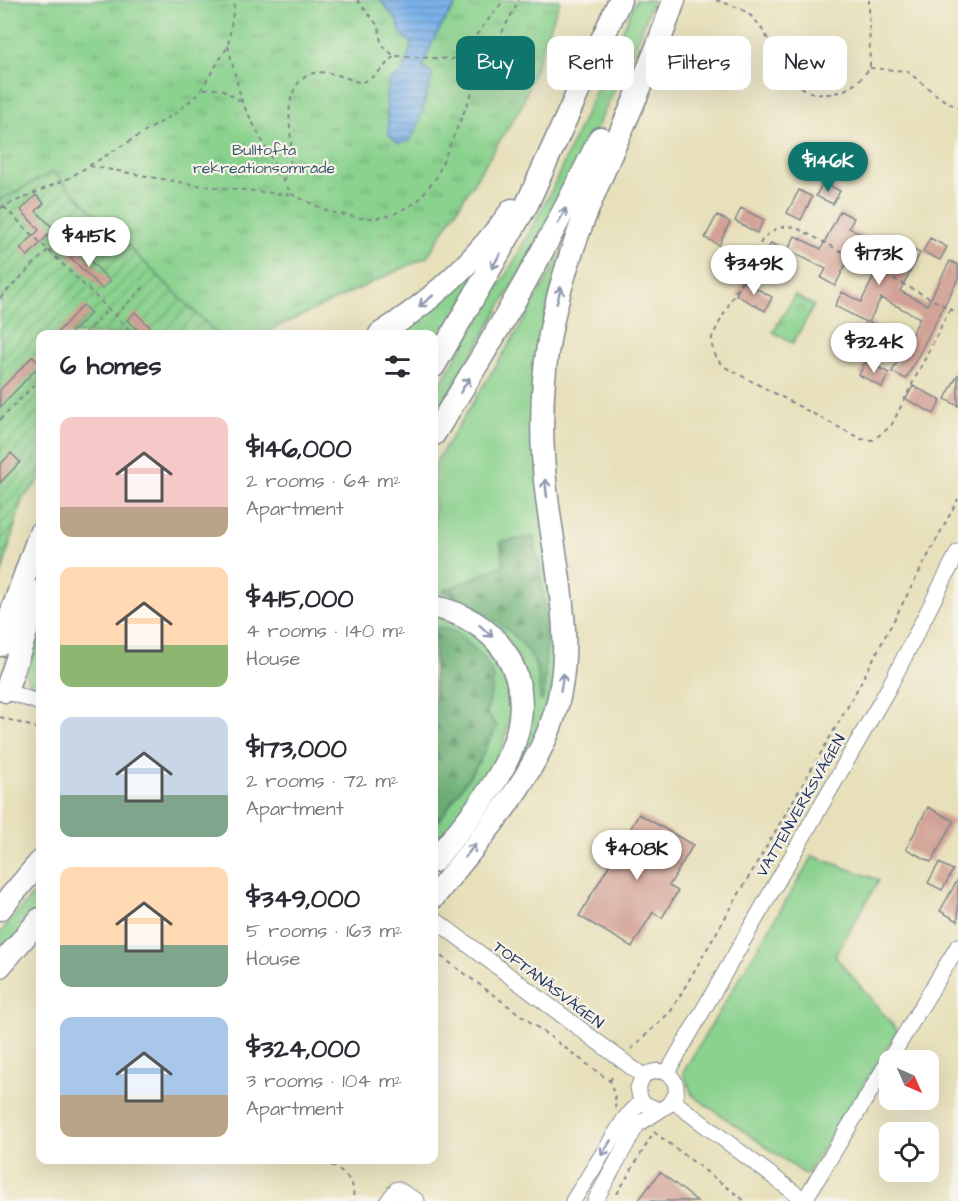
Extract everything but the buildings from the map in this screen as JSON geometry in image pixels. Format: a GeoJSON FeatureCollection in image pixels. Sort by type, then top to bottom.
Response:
{"type":"FeatureCollection","features":[{"type":"Feature","properties":{"kind":"highway"},"geometry":{"type":"LineString","coordinates":[[604,36],[620,0]]}},
{"type":"Feature","properties":{"kind":"highway"},"geometry":{"type":"LineString","coordinates":[[438,428],[502,326],[558,224],[606,125],[661,0]]}},
{"type":"Feature","properties":{"kind":"highway"},"geometry":{"type":"LineString","coordinates":[[438,892],[523,778],[543,741],[557,706],[565,647],[542,440],[546,355],[562,283],[582,222],[674,0]]}},
{"type":"Feature","properties":{"kind":"highway"},"geometry":{"type":"LineString","coordinates":[[386,330],[454,277],[502,224],[544,160],[580,90]]}},
{"type":"Feature","properties":{"kind":"highway"},"geometry":{"type":"LineString","coordinates":[[438,359],[506,244],[580,90]]}},
{"type":"Feature","properties":{"kind":"highway"},"geometry":{"type":"LineString","coordinates":[[0,645],[36,544]]}},
{"type":"Feature","properties":{"kind":"highway"},"geometry":{"type":"LineString","coordinates":[[3,690],[36,602]]}},
{"type":"Feature","properties":{"kind":"highway"},"geometry":{"type":"LineString","coordinates":[[438,609],[478,624],[500,645],[516,677],[521,717],[512,752],[501,773],[438,856]]}},
{"type":"Feature","properties":{"kind":"highway"},"geometry":{"type":"LineString","coordinates":[[0,909],[36,867]]}},
{"type":"Feature","properties":{"kind":"highway"},"geometry":{"type":"LineString","coordinates":[[0,966],[36,924]]}},
{"type":"Feature","properties":{"kind":"street","name":"VATTENVERKSVÄGEN"},"geometry":{"type":"LineString","coordinates":[[667,1073],[888,689],[958,552]]}},
{"type":"Feature","properties":{"kind":"street"},"geometry":{"type":"LineString","coordinates":[[3,690],[36,702]]}},
{"type":"Feature","properties":{"kind":"street","name":"TOFTANÄSVÄGEN"},"geometry":{"type":"LineString","coordinates":[[438,922],[643,1076]]}},
{"type":"Feature","properties":{"kind":"street"},"geometry":{"type":"LineString","coordinates":[[673,1101],[804,1200],[958,946]]}},
{"type":"Feature","properties":{"kind":"street"},"geometry":{"type":"LineString","coordinates":[[625,1118],[658,1110],[673,1101],[677,1088],[673,1078],[657,1070],[643,1076],[638,1088],[641,1102]]}},
{"type":"Feature","properties":{"kind":"street"},"geometry":{"type":"LineString","coordinates":[[641,1102],[658,1110]]}},
{"type":"Feature","properties":{"kind":"street"},"geometry":{"type":"LineString","coordinates":[[573,1201],[625,1118],[641,1102]]}},
{"type":"Feature","properties":{"kind":"street"},"geometry":{"type":"LineString","coordinates":[[595,1201],[625,1118]]}},
{"type":"Feature","properties":{"kind":"street"},"geometry":{"type":"LineString","coordinates":[[388,1201],[398,1189],[417,1201]]}},
{"type":"Feature","properties":{"kind":"path"},"geometry":{"type":"LineString","coordinates":[[130,330],[2,208],[90,166],[176,113],[202,90],[228,46],[235,0]]}},
{"type":"Feature","properties":{"kind":"path"},"geometry":{"type":"LineString","coordinates":[[357,0],[379,27],[381,44],[394,56],[435,60],[453,59],[466,48],[504,0]]}},
{"type":"Feature","properties":{"kind":"path"},"geometry":{"type":"LineString","coordinates":[[90,166],[196,184],[294,195],[318,208],[361,218],[392,215],[417,202],[436,178],[480,74],[519,0]]}},
{"type":"Feature","properties":{"kind":"path"},"geometry":{"type":"LineString","coordinates":[[717,0],[740,8],[753,18],[793,80],[804,89],[824,95],[838,93],[858,83],[870,68],[869,0]]}},
{"type":"Feature","properties":{"kind":"path"},"geometry":{"type":"LineString","coordinates":[[228,46],[242,102],[283,181],[294,195]]}},
{"type":"Feature","properties":{"kind":"path"},"geometry":{"type":"LineString","coordinates":[[283,181],[288,173],[292,151],[289,117],[292,92],[303,77],[316,72],[333,74],[362,83],[376,75],[394,56]]}},
{"type":"Feature","properties":{"kind":"path"},"geometry":{"type":"LineString","coordinates":[[870,68],[907,71],[939,97],[958,108]]}},
{"type":"Feature","properties":{"kind":"path"},"geometry":{"type":"LineString","coordinates":[[202,90],[222,89],[242,102]]}},
{"type":"Feature","properties":{"kind":"path"},"geometry":{"type":"LineString","coordinates":[[950,309],[891,426],[873,440],[861,439],[723,366],[715,356],[711,345],[712,338],[762,240],[771,231],[784,226],[795,227],[958,313]]}},
{"type":"Feature","properties":{"kind":"path"},"geometry":{"type":"LineString","coordinates":[[0,298],[48,250]]}},
{"type":"Feature","properties":{"kind":"path"},"geometry":{"type":"LineString","coordinates":[[115,316],[144,287]]}},
{"type":"Feature","properties":{"kind":"path"},"geometry":{"type":"LineString","coordinates":[[88,330],[109,309]]}},
{"type":"Feature","properties":{"kind":"path"},"geometry":{"type":"LineString","coordinates":[[0,420],[36,383]]}},
{"type":"Feature","properties":{"kind":"path"},"geometry":{"type":"LineString","coordinates":[[438,954],[610,1081],[633,1046],[671,1011],[851,701],[958,499]]}},
{"type":"Feature","properties":{"kind":"path"},"geometry":{"type":"LineString","coordinates":[[0,717],[36,728]]}},
{"type":"Feature","properties":{"kind":"path"},"geometry":{"type":"LineString","coordinates":[[625,1118],[654,1132],[745,1201]]}},
{"type":"Feature","properties":{"kind":"path"},"geometry":{"type":"LineString","coordinates":[[612,1201],[654,1132]]}},
{"type":"Feature","properties":{"kind":"path"},"geometry":{"type":"LineString","coordinates":[[330,1164],[352,1180],[355,1188],[352,1201]]}},
{"type":"Feature","properties":{"kind":"green space","name":"Bulltofta rekreationsområde"},"geometry":{"type":"Polygon","coordinates":[[[0,0],[560,0],[535,69],[535,36],[456,36],[456,90],[527,90],[521,107],[427,257],[271,330],[213,330],[53,172],[0,200],[0,0]]]}},
{"type":"Feature","properties":{"kind":"green space"},"geometry":{"type":"Polygon","coordinates":[[[636,0],[653,0],[634,48],[634,36],[620,36],[636,0]]]}},
{"type":"Feature","properties":{"kind":"green space"},"geometry":{"type":"Polygon","coordinates":[[[596,90],[614,90],[565,195],[438,414],[438,387],[513,263],[552,189],[596,90]]]}},
{"type":"Feature","properties":{"kind":"green space"},"geometry":{"type":"Polygon","coordinates":[[[53,172],[213,330],[36,330],[36,484],[22,499],[0,579],[0,200],[53,172]]]}},
{"type":"Feature","properties":{"kind":"green space"},"geometry":{"type":"Polygon","coordinates":[[[504,231],[438,346],[438,330],[396,330],[504,231]]]}},
{"type":"Feature","properties":{"kind":"green space"},"geometry":{"type":"Polygon","coordinates":[[[570,238],[547,310],[556,677],[532,750],[461,852],[507,779],[519,659],[438,602],[438,459],[520,327],[570,238]]]}},
{"type":"Feature","properties":{"kind":"green space"},"geometry":{"type":"Polygon","coordinates":[[[795,295],[814,306],[793,343],[773,332],[795,295]]]}},
{"type":"Feature","properties":{"kind":"green space"},"geometry":{"type":"Polygon","coordinates":[[[534,537],[541,577],[546,638],[543,700],[540,701],[537,672],[530,655],[521,643],[497,621],[443,591],[504,565],[500,542],[534,537]]]}},
{"type":"Feature","properties":{"kind":"green space"},"geometry":{"type":"Polygon","coordinates":[[[438,618],[480,637],[507,675],[513,707],[498,763],[438,843],[438,618]]]}},
{"type":"Feature","properties":{"kind":"green space"},"geometry":{"type":"Polygon","coordinates":[[[438,627],[456,632],[484,658],[494,678],[487,713],[497,726],[479,762],[438,822],[438,627]]]}},
{"type":"Feature","properties":{"kind":"green space"},"geometry":{"type":"Polygon","coordinates":[[[36,630],[36,689],[31,686],[25,669],[36,630]]]}},
{"type":"Feature","properties":{"kind":"green space"},"geometry":{"type":"Polygon","coordinates":[[[813,856],[879,880],[835,956],[898,1031],[886,1050],[879,1050],[879,1061],[806,1175],[692,1095],[683,1072],[813,856]]]}},
{"type":"Feature","properties":{"kind":"green space"},"geometry":{"type":"Polygon","coordinates":[[[36,891],[36,914],[0,957],[0,933],[36,891]]]}},
{"type":"Feature","properties":{"kind":"water"},"geometry":{"type":"Polygon","coordinates":[[[380,0],[460,0],[448,15],[429,49],[423,68],[433,74],[417,128],[409,141],[398,143],[389,135],[386,96],[390,80],[403,72],[412,43],[400,33],[398,22],[380,0]]]}}]}
